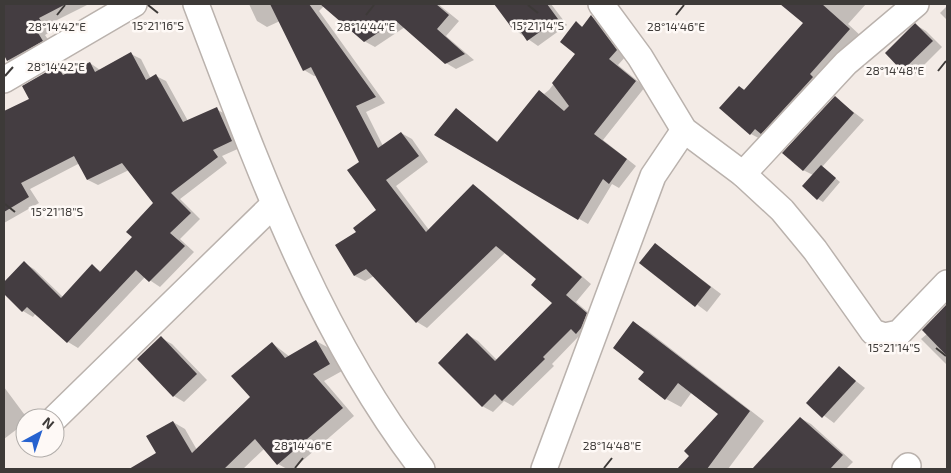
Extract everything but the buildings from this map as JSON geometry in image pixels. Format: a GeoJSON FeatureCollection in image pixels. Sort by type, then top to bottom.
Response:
{"type":"FeatureCollection","features":[{"type":"Feature","properties":{"kind":"street"},"geometry":{"type":"LineString","coordinates":[[4,80],[134,4]]}},
{"type":"Feature","properties":{"kind":"street"},"geometry":{"type":"LineString","coordinates":[[196,4],[273,205],[334,330],[395,434],[422,469]]}},
{"type":"Feature","properties":{"kind":"street"},"geometry":{"type":"LineString","coordinates":[[600,4],[640,58],[684,130],[743,174],[782,210],[815,250],[873,332],[885,336],[899,332],[947,283]]}},
{"type":"Feature","properties":{"kind":"street"},"geometry":{"type":"LineString","coordinates":[[743,174],[846,63],[916,4]]}},
{"type":"Feature","properties":{"kind":"street"},"geometry":{"type":"LineString","coordinates":[[544,469],[654,176],[684,130]]}},
{"type":"Feature","properties":{"kind":"street"},"geometry":{"type":"LineString","coordinates":[[65,408],[273,205]]}}]}
